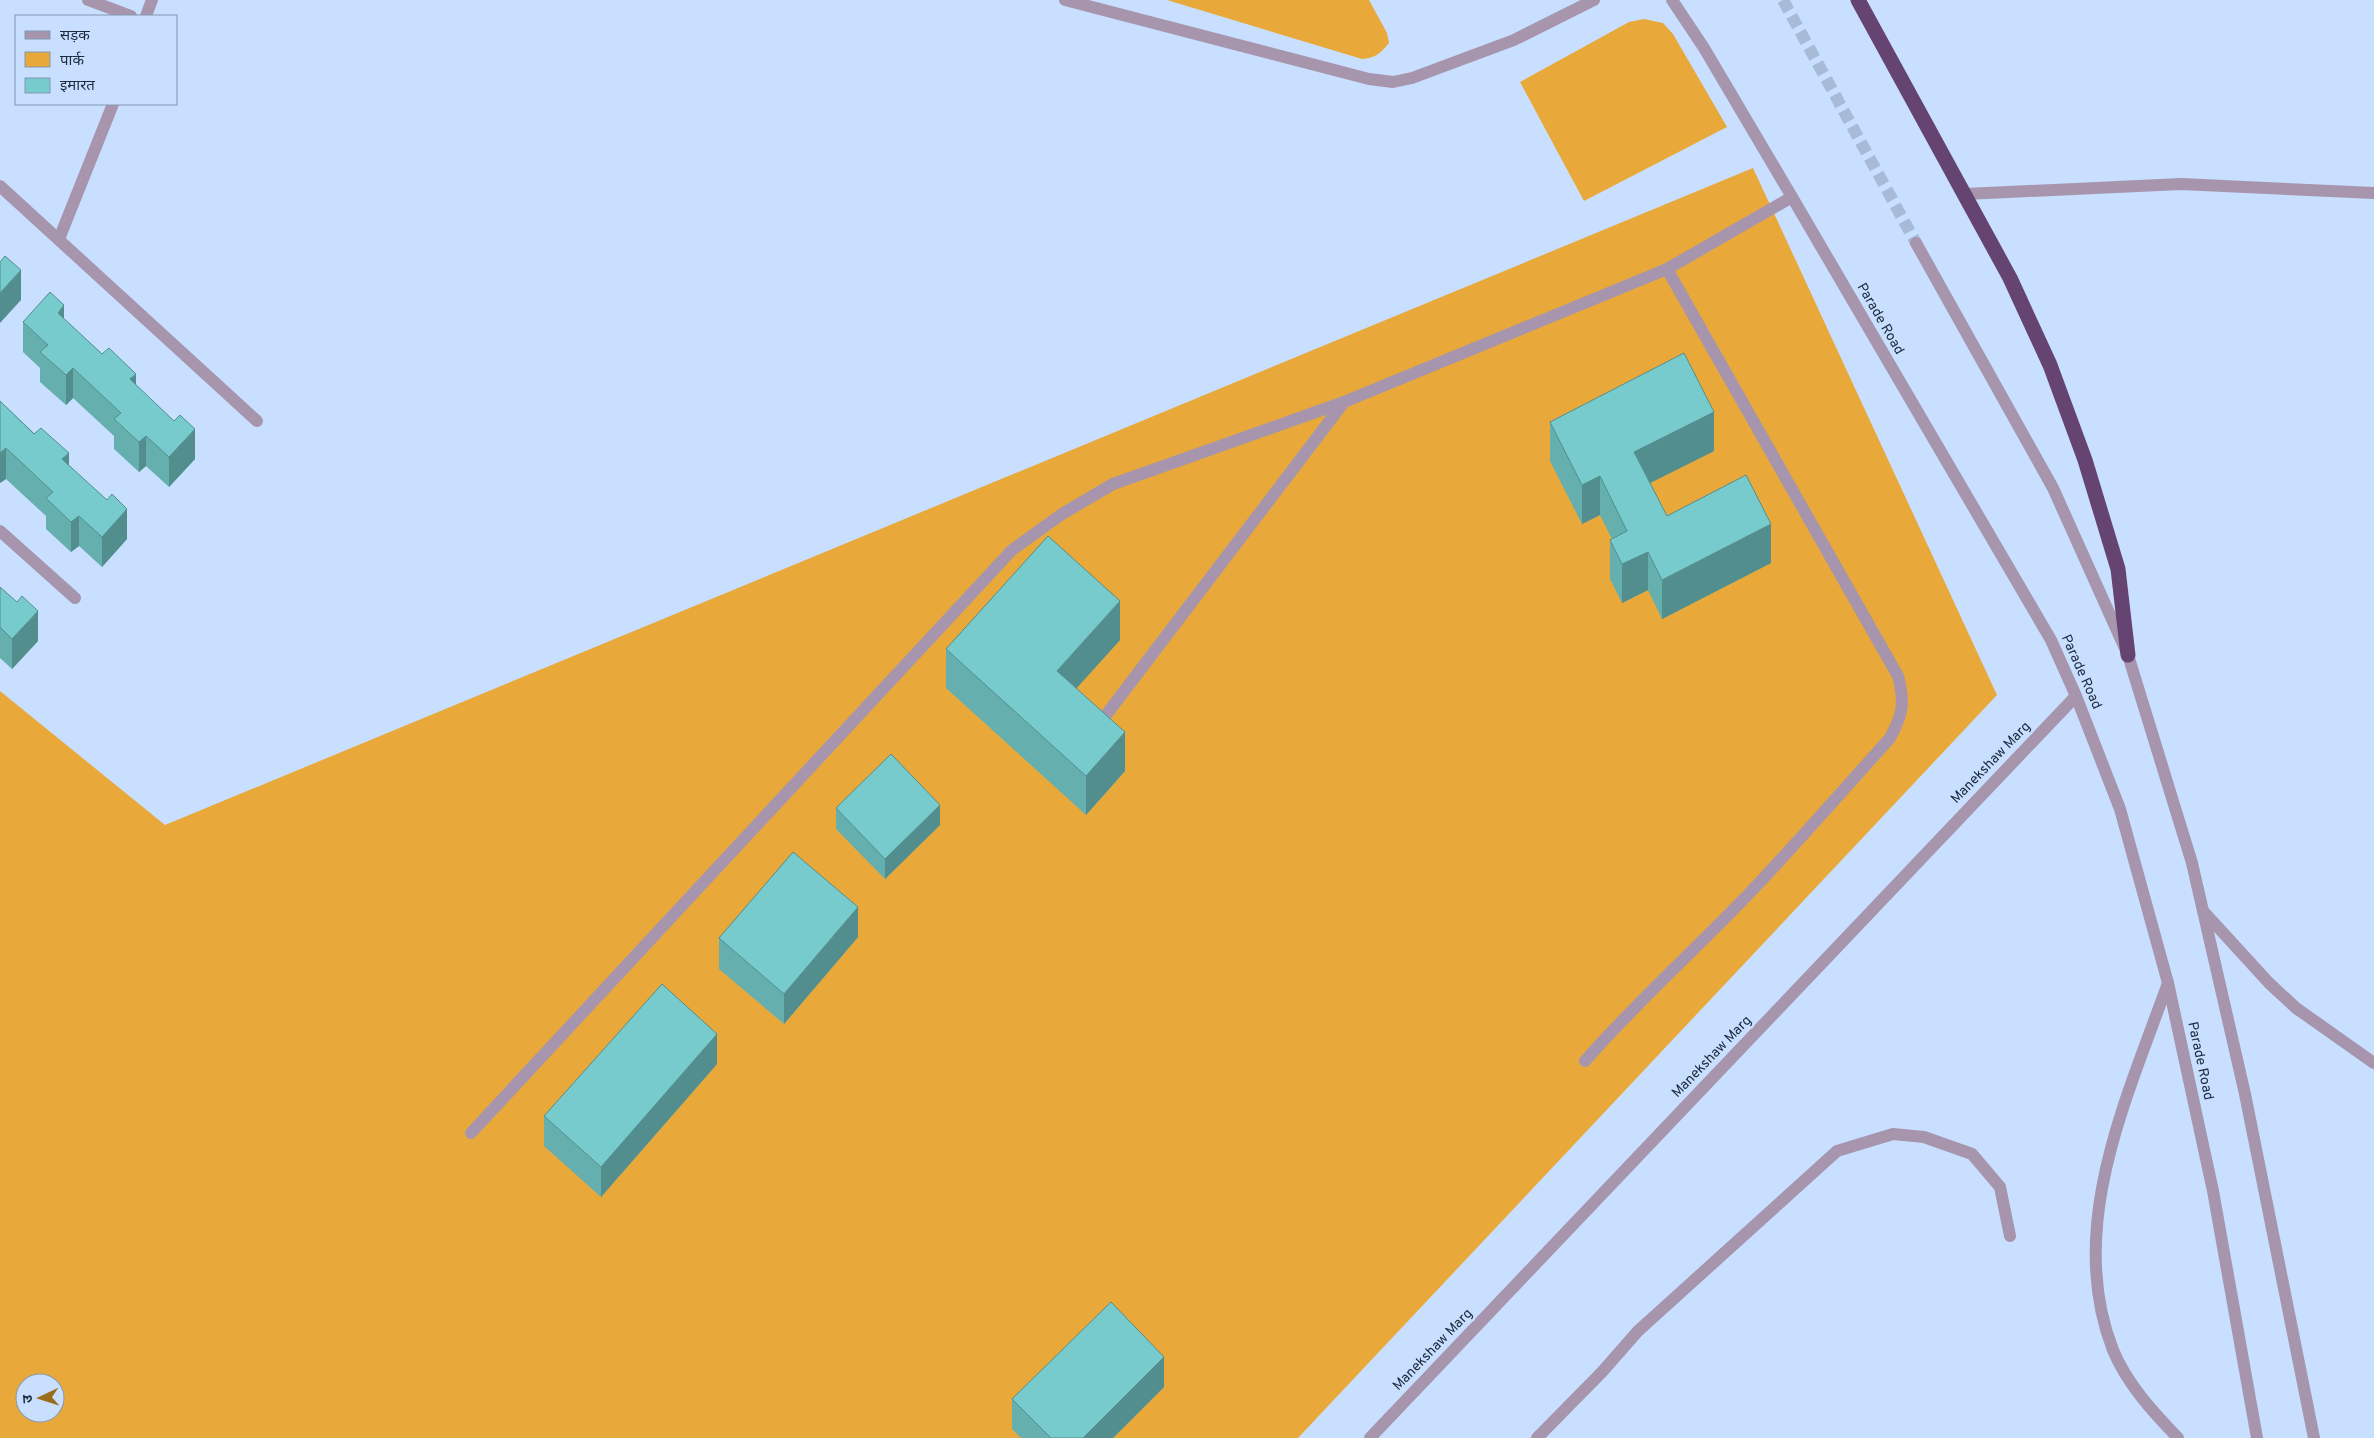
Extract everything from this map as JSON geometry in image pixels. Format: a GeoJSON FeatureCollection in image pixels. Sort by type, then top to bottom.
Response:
{"type":"FeatureCollection","features":[{"type":"Feature","properties":{"kind":"highway"},"geometry":{"type":"LineString","coordinates":[[1858,0],[2029,315],[2050,365],[2085,460],[2118,569],[2128,655]]}},
{"type":"Feature","properties":{"kind":"street"},"geometry":{"type":"LineString","coordinates":[[88,0],[128,15]]}},
{"type":"Feature","properties":{"kind":"street"},"geometry":{"type":"LineString","coordinates":[[146,15],[152,0]]}},
{"type":"Feature","properties":{"kind":"street"},"geometry":{"type":"LineString","coordinates":[[1065,0],[1369,80],[1393,82],[1412,78],[1514,40],[1594,0]]}},
{"type":"Feature","properties":{"kind":"street","name":"Parade Road"},"geometry":{"type":"LineString","coordinates":[[1672,0],[1704,48],[2051,640],[2076,696],[2120,809],[2168,983],[2213,1191],[2257,1438]]}},
{"type":"Feature","properties":{"kind":"street"},"geometry":{"type":"LineString","coordinates":[[59,239],[113,105]]}},
{"type":"Feature","properties":{"kind":"street"},"geometry":{"type":"LineString","coordinates":[[1965,194],[2181,184],[2374,193]]}},
{"type":"Feature","properties":{"kind":"street"},"geometry":{"type":"LineString","coordinates":[[0,186],[257,421]]}},
{"type":"Feature","properties":{"kind":"street"},"geometry":{"type":"LineString","coordinates":[[471,1133],[1012,550],[1062,514],[1113,484],[1344,402],[1667,269],[1792,197]]}},
{"type":"Feature","properties":{"kind":"street"},"geometry":{"type":"LineString","coordinates":[[1916,243],[2053,488],[2128,655],[2192,864],[2245,1094],[2314,1438]]}},
{"type":"Feature","properties":{"kind":"street"},"geometry":{"type":"LineString","coordinates":[[1585,1061],[1623,1017],[1672,973],[1761,882],[1890,738],[1901,717],[1904,696],[1898,676],[1667,269]]}},
{"type":"Feature","properties":{"kind":"street"},"geometry":{"type":"LineString","coordinates":[[1106,716],[1344,402]]}},
{"type":"Feature","properties":{"kind":"street"},"geometry":{"type":"LineString","coordinates":[[0,531],[75,598]]}},
{"type":"Feature","properties":{"kind":"street","name":"Manekshaw Marg"},"geometry":{"type":"LineString","coordinates":[[1370,1438],[2076,696]]}},
{"type":"Feature","properties":{"kind":"street"},"geometry":{"type":"LineString","coordinates":[[2202,910],[2296,1008],[2374,1063]]}},
{"type":"Feature","properties":{"kind":"street"},"geometry":{"type":"LineString","coordinates":[[2168,983],[2105,1168],[2095,1238],[2098,1287],[2103,1320],[2114,1351],[2128,1377],[2152,1411],[2178,1438]]}},
{"type":"Feature","properties":{"kind":"street"},"geometry":{"type":"LineString","coordinates":[[1537,1438],[1602,1372],[1638,1331],[1837,1151],[1893,1134],[1924,1137],[1972,1154],[2000,1187],[2010,1236]]}},
{"type":"Feature","properties":{"kind":"green space"},"geometry":{"type":"Polygon","coordinates":[[[1167,0],[1369,0],[1387,33],[1389,43],[1377,54],[1362,59],[1167,0]]]}},
{"type":"Feature","properties":{"kind":"green space"},"geometry":{"type":"Polygon","coordinates":[[[1644,19],[1663,23],[1673,34],[1727,127],[1584,201],[1520,82],[1629,22],[1644,19]]]}},
{"type":"Feature","properties":{"kind":"green space"},"geometry":{"type":"Polygon","coordinates":[[[1753,168],[1997,695],[1298,1438],[0,1438],[0,691],[165,825],[1753,168]]]}},
{"type":"Feature","properties":{"kind":"building"},"geometry":{"type":"Polygon","coordinates":[[[5,256],[21,270],[0,293],[0,262],[5,256]]]}},
{"type":"Feature","properties":{"kind":"building"},"geometry":{"type":"Polygon","coordinates":[[[50,292],[64,305],[58,313],[102,354],[109,348],[136,374],[130,379],[174,421],[180,415],[195,429],[169,457],[146,436],[139,442],[114,419],[121,413],[73,368],[66,375],[40,352],[48,345],[23,322],[50,292]]]}},
{"type":"Feature","properties":{"kind":"building"},"geometry":{"type":"Polygon","coordinates":[[[1684,353],[1714,412],[1634,452],[1667,516],[1746,475],[1771,524],[1662,580],[1648,552],[1622,564],[1610,540],[1627,531],[1600,476],[1582,485],[1550,422],[1684,353]]]}},
{"type":"Feature","properties":{"kind":"building"},"geometry":{"type":"Polygon","coordinates":[[[0,401],[34,434],[41,428],[69,453],[62,459],[107,500],[112,494],[127,509],[102,537],[79,516],[71,522],[46,498],[53,492],[6,448],[0,453],[0,401]]]}},
{"type":"Feature","properties":{"kind":"building"},"geometry":{"type":"Polygon","coordinates":[[[1048,536],[1120,601],[1057,671],[1125,732],[1086,776],[946,649],[1048,536]]]}},
{"type":"Feature","properties":{"kind":"building"},"geometry":{"type":"Polygon","coordinates":[[[0,587],[17,602],[22,596],[38,611],[12,639],[0,627],[0,587]]]}},
{"type":"Feature","properties":{"kind":"building"},"geometry":{"type":"Polygon","coordinates":[[[891,754],[940,805],[885,859],[836,808],[891,754]]]}},
{"type":"Feature","properties":{"kind":"building"},"geometry":{"type":"Polygon","coordinates":[[[793,852],[858,907],[784,994],[719,938],[793,852]]]}},
{"type":"Feature","properties":{"kind":"building"},"geometry":{"type":"Polygon","coordinates":[[[662,984],[717,1034],[601,1167],[544,1116],[662,984]]]}},
{"type":"Feature","properties":{"kind":"building"},"geometry":{"type":"Polygon","coordinates":[[[1111,1302],[1164,1357],[1083,1438],[1051,1438],[1012,1399],[1111,1302]]]}},
{"type":"Feature","properties":{"kind":"tunnel"},"geometry":{"type":"LineString","coordinates":[[1783,0],[1916,243]]}}]}
